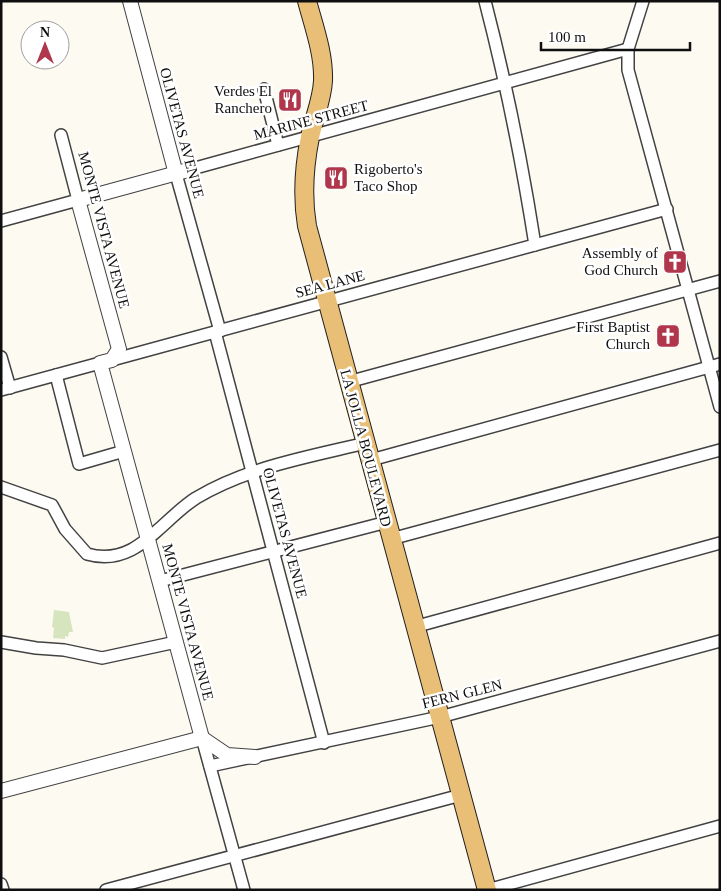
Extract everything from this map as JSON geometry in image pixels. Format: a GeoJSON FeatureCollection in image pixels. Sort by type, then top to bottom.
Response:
{"type":"FeatureCollection","features":[{"type":"Feature","properties":{"kind":"main road","name":"LA JOLLA BOULEVARD"},"geometry":{"type":"LineString","coordinates":[[307,1],[318,42],[323,79],[320,100],[310,136],[304,203],[307,226],[348,382],[371,460],[414,627],[487,890]]}},
{"type":"Feature","properties":{"kind":"street","name":"OLIVETAS AVENUE"},"geometry":{"type":"LineString","coordinates":[[130,1],[182,172],[251,472],[324,743]]}},
{"type":"Feature","properties":{"kind":"street"},"geometry":{"type":"LineString","coordinates":[[486,1],[506,81],[523,168],[535,245]]}},
{"type":"Feature","properties":{"kind":"street"},"geometry":{"type":"LineString","coordinates":[[643,1],[628,48],[627,59],[630,79],[688,290],[714,365],[720,407]]}},
{"type":"Feature","properties":{"kind":"street","name":"MARINE STREET"},"geometry":{"type":"LineString","coordinates":[[1,221],[628,48]]}},
{"type":"Feature","properties":{"kind":"street"},"geometry":{"type":"LineString","coordinates":[[264,89],[278,146]]}},
{"type":"Feature","properties":{"kind":"street","name":"MONTE VISTA AVENUE"},"geometry":{"type":"LineString","coordinates":[[61,135],[119,349],[106,362],[124,451],[244,890]]}},
{"type":"Feature","properties":{"kind":"street","name":"SEA LANE"},"geometry":{"type":"LineString","coordinates":[[5,389],[667,209]]}},
{"type":"Feature","properties":{"kind":"street"},"geometry":{"type":"LineString","coordinates":[[348,382],[720,281]]}},
{"type":"Feature","properties":{"kind":"street"},"geometry":{"type":"LineString","coordinates":[[1,357],[5,389]]}},
{"type":"Feature","properties":{"kind":"street"},"geometry":{"type":"LineString","coordinates":[[371,460],[714,365]]}},
{"type":"Feature","properties":{"kind":"street"},"geometry":{"type":"LineString","coordinates":[[56,376],[79,464],[124,451]]}},
{"type":"Feature","properties":{"kind":"street"},"geometry":{"type":"LineString","coordinates":[[1,487],[52,505],[65,529],[87,554],[116,557],[148,539],[195,499],[251,472],[366,443]]}},
{"type":"Feature","properties":{"kind":"street"},"geometry":{"type":"LineString","coordinates":[[391,539],[720,450]]}},
{"type":"Feature","properties":{"kind":"street"},"geometry":{"type":"LineString","coordinates":[[160,581],[386,522]]}},
{"type":"Feature","properties":{"kind":"street"},"geometry":{"type":"LineString","coordinates":[[414,627],[720,543]]}},
{"type":"Feature","properties":{"kind":"street","name":"FERN GLEN"},"geometry":{"type":"LineString","coordinates":[[210,766],[440,717],[720,641]]}},
{"type":"Feature","properties":{"kind":"street"},"geometry":{"type":"LineString","coordinates":[[1,642],[36,648],[64,650],[102,658],[176,642]]}},
{"type":"Feature","properties":{"kind":"street"},"geometry":{"type":"LineString","coordinates":[[1,791],[202,738],[227,755],[255,757]]}},
{"type":"Feature","properties":{"kind":"street"},"geometry":{"type":"LineString","coordinates":[[106,890],[461,795]]}},
{"type":"Feature","properties":{"kind":"street"},"geometry":{"type":"LineString","coordinates":[[487,890],[720,826]]}},
{"type":"Feature","properties":{"kind":"street"},"geometry":{"type":"LineString","coordinates":[[1,884],[3,890]]}},
{"type":"Feature","properties":{"kind":"green space"},"geometry":{"type":"Polygon","coordinates":[[[54,610],[69,612],[73,632],[69,632],[68,637],[65,636],[65,639],[53,638],[54,610]]]}},
{"type":"Feature","properties":{"kind":"place","name":"Verdes El Ranchero"},"geometry":{"type":"Point","coordinates":[290,100]}},
{"type":"Feature","properties":{"kind":"place","name":"Rigoberto's Taco Shop"},"geometry":{"type":"Point","coordinates":[336,178]}},
{"type":"Feature","properties":{"kind":"place","name":"Assembly of God Church"},"geometry":{"type":"Point","coordinates":[675,262]}},
{"type":"Feature","properties":{"kind":"place","name":"First Baptist Church"},"geometry":{"type":"Point","coordinates":[668,336]}}]}
